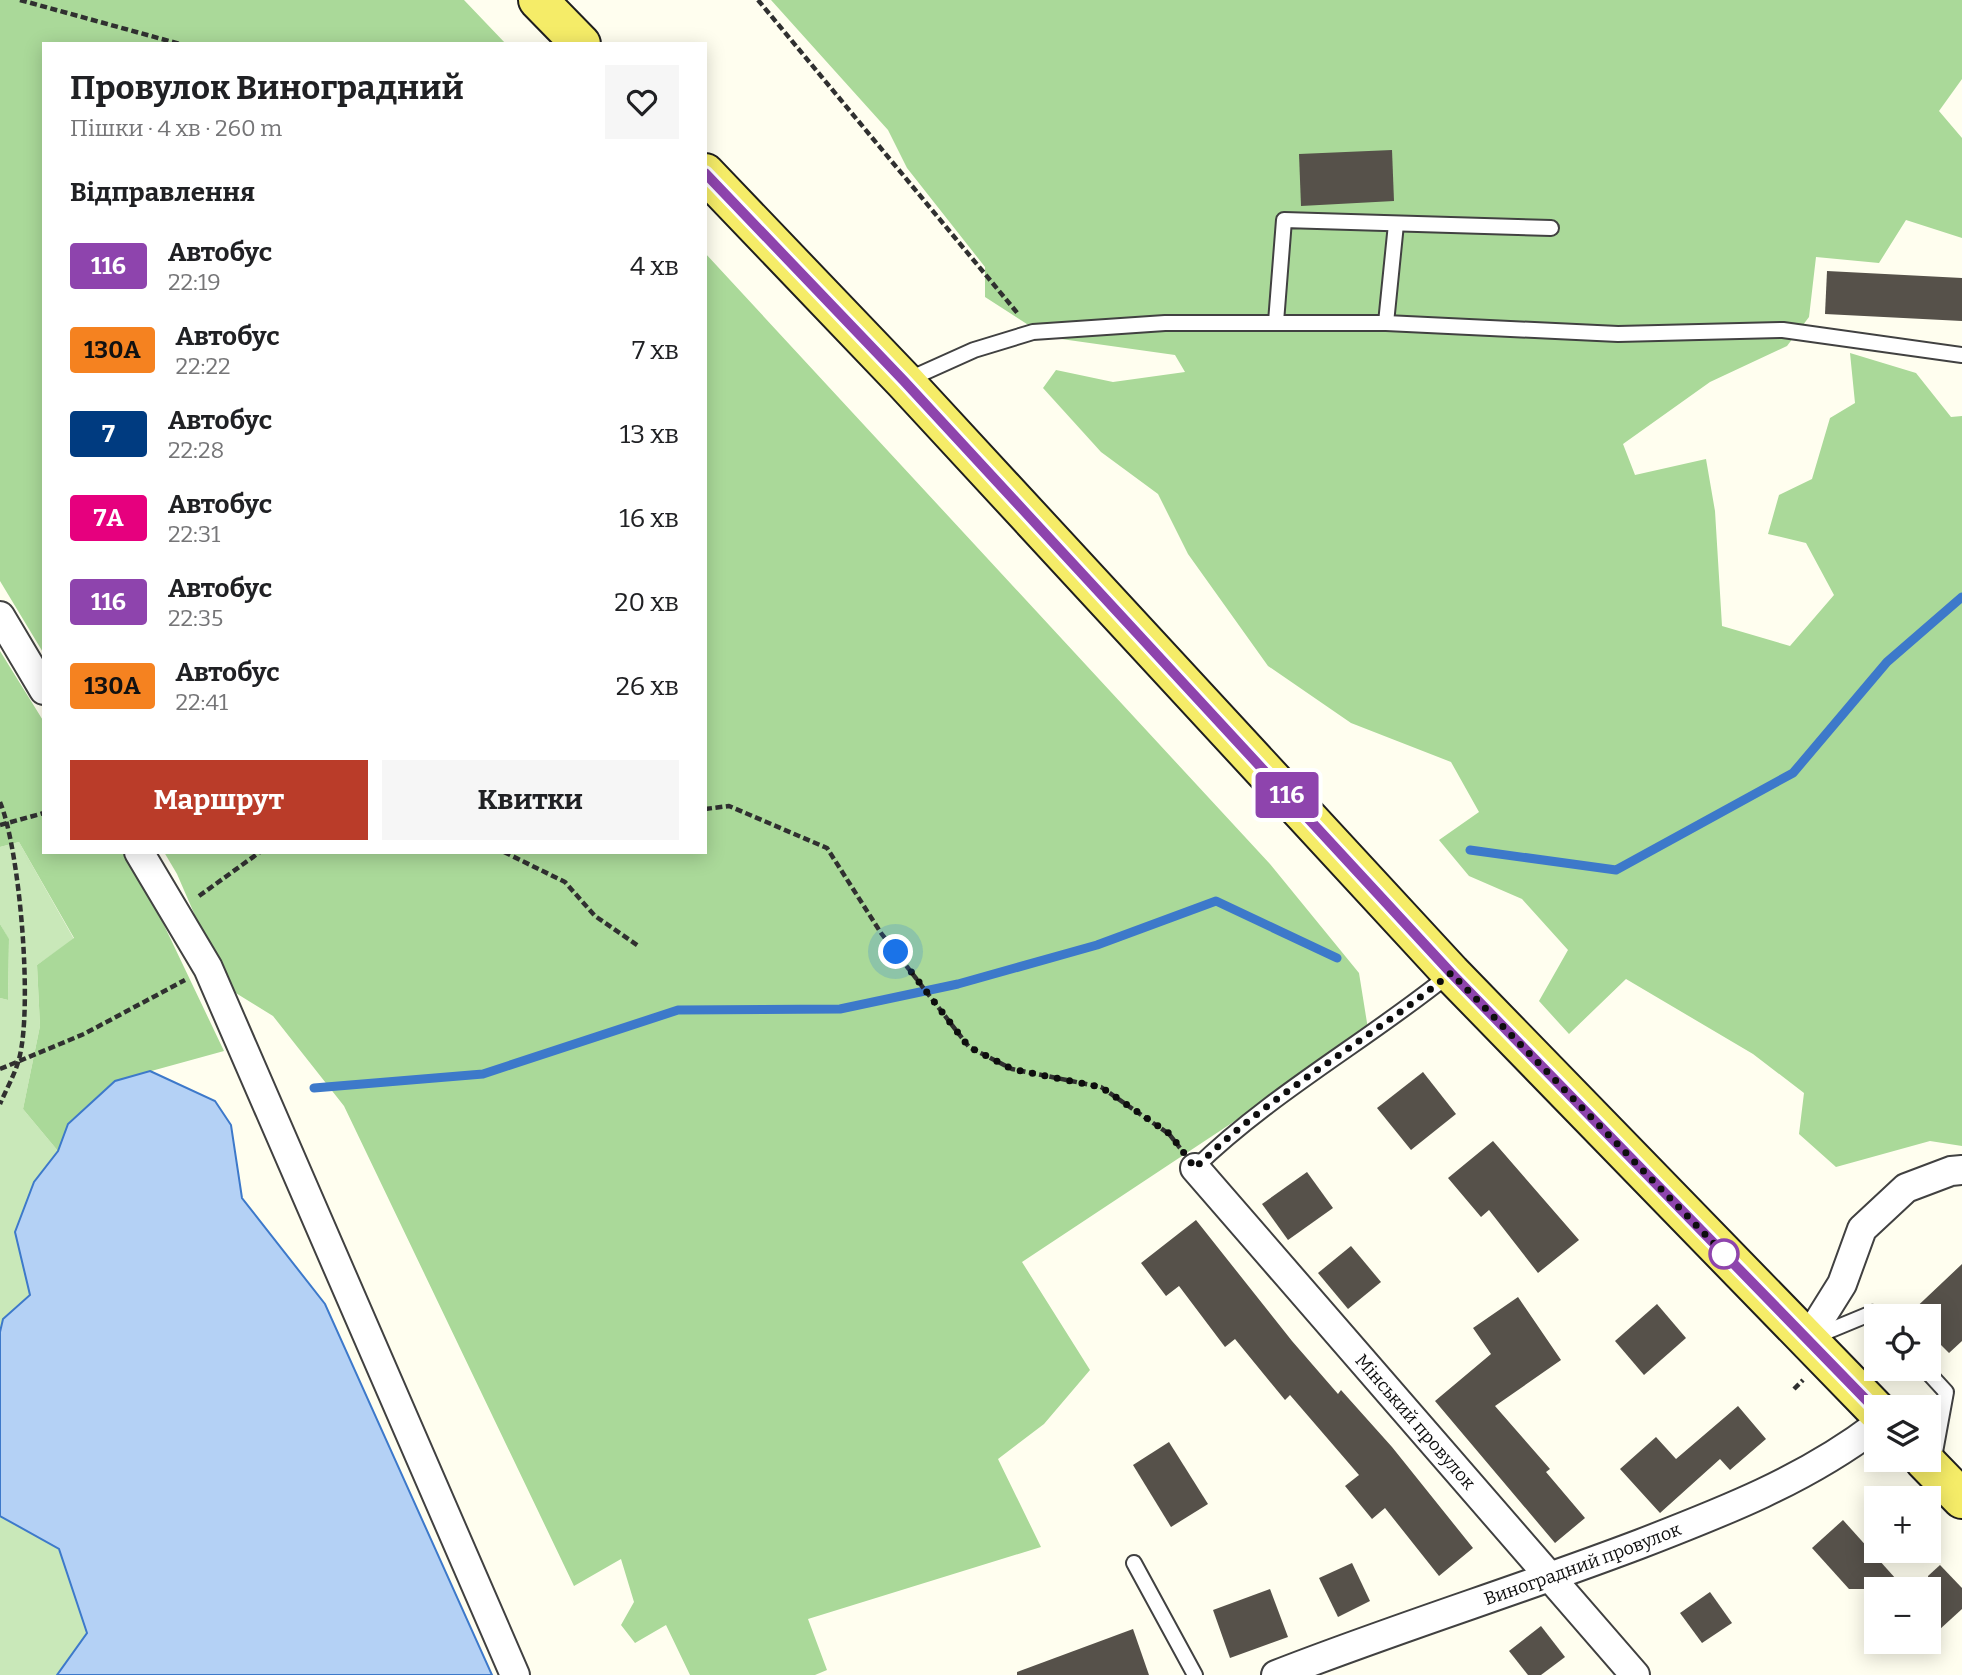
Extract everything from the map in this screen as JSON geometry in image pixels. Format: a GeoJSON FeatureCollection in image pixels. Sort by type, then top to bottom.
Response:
{"type":"FeatureCollection","features":[{"type":"Feature","properties":{"kind":"main road"},"geometry":{"type":"LineString","coordinates":[[538,0],[580,42]]}},
{"type":"Feature","properties":{"kind":"main road"},"geometry":{"type":"LineString","coordinates":[[707,175],[904,381],[1451,973],[1864,1398]]}},
{"type":"Feature","properties":{"kind":"main road"},"geometry":{"type":"LineString","coordinates":[[1936,1472],[1962,1499]]}},
{"type":"Feature","properties":{"kind":"street"},"geometry":{"type":"LineString","coordinates":[[0,616],[42,687]]}},
{"type":"Feature","properties":{"kind":"street"},"geometry":{"type":"LineString","coordinates":[[140,854],[208,968],[515,1675]]}},
{"type":"Feature","properties":{"kind":"street","name":"Мінський провулок"},"geometry":{"type":"LineString","coordinates":[[1195,1168],[1635,1675]]}},
{"type":"Feature","properties":{"kind":"street"},"geometry":{"type":"LineString","coordinates":[[1807,1340],[1842,1284],[1862,1229],[1906,1188],[1951,1171],[1962,1170]]}},
{"type":"Feature","properties":{"kind":"street","name":"Виноградний провулок"},"geometry":{"type":"LineString","coordinates":[[1284,1674],[1550,1578],[1708,1517],[1791,1481],[1864,1435]]}},
{"type":"Feature","properties":{"kind":"lane"},"geometry":{"type":"LineString","coordinates":[[1276,322],[1284,220],[1551,228]]}},
{"type":"Feature","properties":{"kind":"lane"},"geometry":{"type":"LineString","coordinates":[[1386,323],[1396,224]]}},
{"type":"Feature","properties":{"kind":"lane"},"geometry":{"type":"LineString","coordinates":[[904,381],[974,350],[1033,332],[1165,323],[1386,323],[1618,334],[1783,330],[1959,356]]}},
{"type":"Feature","properties":{"kind":"lane"},"geometry":{"type":"LineString","coordinates":[[1195,1168],[1231,1133],[1395,1018],[1451,973]]}},
{"type":"Feature","properties":{"kind":"lane"},"geometry":{"type":"LineString","coordinates":[[1807,1340],[1864,1316]]}},
{"type":"Feature","properties":{"kind":"lane"},"geometry":{"type":"LineString","coordinates":[[1936,1381],[1946,1392],[1941,1412]]}},
{"type":"Feature","properties":{"kind":"lane"},"geometry":{"type":"LineString","coordinates":[[1135,1563],[1195,1675]]}},
{"type":"Feature","properties":{"kind":"path"},"geometry":{"type":"LineString","coordinates":[[20,0],[173,42]]}},
{"type":"Feature","properties":{"kind":"path"},"geometry":{"type":"LineString","coordinates":[[758,0],[1033,332]]}},
{"type":"Feature","properties":{"kind":"path"},"geometry":{"type":"LineString","coordinates":[[0,802],[9,822],[20,916],[25,1010],[19,1061],[0,1104]]}},
{"type":"Feature","properties":{"kind":"path"},"geometry":{"type":"LineString","coordinates":[[707,809],[729,806],[827,848],[881,933],[969,1047],[1012,1069],[1101,1087],[1170,1134],[1195,1168]]}},
{"type":"Feature","properties":{"kind":"path"},"geometry":{"type":"LineString","coordinates":[[0,825],[42,814]]}},
{"type":"Feature","properties":{"kind":"path"},"geometry":{"type":"LineString","coordinates":[[184,929],[199,895],[257,854]]}},
{"type":"Feature","properties":{"kind":"path"},"geometry":{"type":"LineString","coordinates":[[509,854],[565,883],[595,916],[640,947]]}},
{"type":"Feature","properties":{"kind":"path"},"geometry":{"type":"LineString","coordinates":[[0,1069],[84,1034],[208,968]]}},
{"type":"Feature","properties":{"kind":"green space"},"geometry":{"type":"Polygon","coordinates":[[[0,0],[464,0],[504,42],[42,42],[42,651],[0,581],[0,0]]]}},
{"type":"Feature","properties":{"kind":"green space"},"geometry":{"type":"Polygon","coordinates":[[[771,0],[1962,0],[1962,79],[1939,111],[1962,138],[1962,238],[1906,220],[1879,263],[1816,257],[1809,317],[1787,346],[1710,382],[1623,444],[1635,475],[1706,459],[1715,511],[1722,626],[1790,646],[1834,595],[1806,543],[1768,534],[1779,495],[1812,479],[1830,418],[1855,403],[1850,353],[1916,373],[1951,417],[1962,416],[1962,1146],[1930,1141],[1836,1167],[1799,1134],[1804,1093],[1753,1054],[1626,979],[1569,1034],[1539,1001],[1568,950],[1522,899],[1469,876],[1439,840],[1479,812],[1451,762],[1351,723],[1268,666],[1188,554],[1158,494],[1101,452],[1043,388],[1056,370],[1113,382],[1185,372],[1175,355],[1047,337],[985,297],[985,267],[907,168],[888,130],[771,0]]]}},
{"type":"Feature","properties":{"kind":"green space"},"geometry":{"type":"Polygon","coordinates":[[[707,255],[1270,864],[1359,973],[1368,1029],[1256,1107],[1022,1262],[1090,1370],[1044,1424],[998,1459],[1041,1547],[808,1619],[827,1670],[815,1675],[690,1675],[666,1625],[635,1643],[621,1625],[634,1602],[621,1559],[574,1586],[344,1106],[273,1016],[226,987],[177,874],[165,854],[707,854],[707,255]]]}},
{"type":"Feature","properties":{"kind":"green space"},"geometry":{"type":"Polygon","coordinates":[[[0,651],[42,719],[42,854],[126,854],[143,881],[224,1051],[115,1081],[68,1124],[58,1151],[23,1109],[40,1026],[37,965],[74,938],[19,842],[0,847],[0,651]]]}},
{"type":"Feature","properties":{"kind":"green space"},"geometry":{"type":"Polygon","coordinates":[[[19,842],[74,939],[37,965],[40,1026],[23,1109],[58,1151],[34,1182],[15,1232],[30,1295],[3,1319],[0,1332],[0,998],[8,1000],[9,940],[0,924],[0,847],[19,842]]]}},
{"type":"Feature","properties":{"kind":"green space"},"geometry":{"type":"Polygon","coordinates":[[[0,924],[9,939],[8,1000],[0,998],[0,924]]]}},
{"type":"Feature","properties":{"kind":"green space"},"geometry":{"type":"Polygon","coordinates":[[[0,1516],[59,1549],[87,1633],[57,1675],[0,1675],[0,1516]]]}},
{"type":"Feature","properties":{"kind":"water"},"geometry":{"type":"Polygon","coordinates":[[[150,1071],[215,1101],[231,1125],[242,1198],[325,1304],[492,1675],[57,1675],[87,1633],[59,1549],[0,1516],[0,1332],[3,1319],[30,1295],[15,1232],[34,1182],[58,1151],[68,1124],[115,1081],[150,1071]]]}},
{"type":"Feature","properties":{"kind":"building"},"geometry":{"type":"Polygon","coordinates":[[[1392,150],[1394,201],[1301,206],[1299,154],[1392,150]]]}},
{"type":"Feature","properties":{"kind":"building"},"geometry":{"type":"Polygon","coordinates":[[[1827,271],[1962,278],[1962,321],[1825,314],[1827,271]]]}},
{"type":"Feature","properties":{"kind":"building"},"geometry":{"type":"Polygon","coordinates":[[[1423,1072],[1456,1114],[1411,1150],[1377,1108],[1423,1072]]]}},
{"type":"Feature","properties":{"kind":"building"},"geometry":{"type":"Polygon","coordinates":[[[1493,1141],[1579,1240],[1538,1273],[1489,1210],[1481,1217],[1448,1178],[1493,1141]]]}},
{"type":"Feature","properties":{"kind":"building"},"geometry":{"type":"Polygon","coordinates":[[[1307,1172],[1333,1208],[1288,1240],[1262,1204],[1307,1172]]]}},
{"type":"Feature","properties":{"kind":"building"},"geometry":{"type":"Polygon","coordinates":[[[1196,1220],[1292,1341],[1338,1394],[1341,1390],[1392,1447],[1473,1548],[1439,1576],[1385,1508],[1372,1519],[1345,1486],[1359,1475],[1290,1395],[1285,1400],[1235,1339],[1225,1347],[1179,1286],[1166,1296],[1141,1263],[1196,1220]]]}},
{"type":"Feature","properties":{"kind":"building"},"geometry":{"type":"Polygon","coordinates":[[[1351,1246],[1381,1282],[1348,1309],[1318,1273],[1351,1246]]]}},
{"type":"Feature","properties":{"kind":"building"},"geometry":{"type":"Polygon","coordinates":[[[1962,1264],[1962,1341],[1949,1353],[1941,1345],[1941,1304],[1920,1304],[1962,1264]]]}},
{"type":"Feature","properties":{"kind":"building"},"geometry":{"type":"Polygon","coordinates":[[[1518,1297],[1561,1360],[1495,1406],[1550,1469],[1546,1472],[1585,1518],[1555,1543],[1435,1401],[1491,1354],[1473,1328],[1518,1297]]]}},
{"type":"Feature","properties":{"kind":"building"},"geometry":{"type":"Polygon","coordinates":[[[1657,1304],[1686,1338],[1644,1375],[1615,1341],[1657,1304]]]}},
{"type":"Feature","properties":{"kind":"building"},"geometry":{"type":"Polygon","coordinates":[[[1738,1406],[1766,1439],[1730,1470],[1720,1459],[1660,1513],[1620,1469],[1656,1437],[1676,1459],[1738,1406]]]}},
{"type":"Feature","properties":{"kind":"building"},"geometry":{"type":"Polygon","coordinates":[[[1169,1442],[1208,1504],[1171,1527],[1133,1465],[1169,1442]]]}},
{"type":"Feature","properties":{"kind":"building"},"geometry":{"type":"Polygon","coordinates":[[[1843,1520],[1864,1543],[1864,1563],[1882,1563],[1894,1577],[1864,1577],[1864,1589],[1849,1589],[1812,1548],[1843,1520]]]}},
{"type":"Feature","properties":{"kind":"building"},"geometry":{"type":"Polygon","coordinates":[[[1352,1563],[1370,1601],[1338,1617],[1319,1578],[1352,1563]]]}},
{"type":"Feature","properties":{"kind":"building"},"geometry":{"type":"Polygon","coordinates":[[[1940,1565],[1962,1588],[1962,1609],[1941,1628],[1941,1577],[1928,1576],[1940,1565]]]}},
{"type":"Feature","properties":{"kind":"building"},"geometry":{"type":"Polygon","coordinates":[[[1270,1589],[1288,1637],[1230,1658],[1213,1610],[1270,1589]]]}},
{"type":"Feature","properties":{"kind":"building"},"geometry":{"type":"Polygon","coordinates":[[[1710,1592],[1732,1623],[1702,1643],[1680,1613],[1710,1592]]]}},
{"type":"Feature","properties":{"kind":"building"},"geometry":{"type":"Polygon","coordinates":[[[1541,1626],[1565,1657],[1541,1675],[1528,1675],[1509,1651],[1541,1626]]]}},
{"type":"Feature","properties":{"kind":"building"},"geometry":{"type":"Polygon","coordinates":[[[1133,1629],[1149,1675],[1017,1675],[1017,1672],[1133,1629]]]}},
{"type":"Feature","properties":{"kind":"waterway"},"geometry":{"type":"LineString","coordinates":[[1470,850],[1616,870],[1793,773],[1887,662],[1962,597]]}},
{"type":"Feature","properties":{"kind":"waterway"},"geometry":{"type":"LineString","coordinates":[[314,1088],[483,1074],[678,1010],[840,1009],[958,984],[1097,945],[1216,901],[1337,958]]}},
{"type":"Feature","properties":{"kind":"bus line","name":"116"},"geometry":{"type":"LineString","coordinates":[[707,175],[904,381],[1451,973],[1864,1398]]}},
{"type":"Feature","properties":{"kind":"route"},"geometry":{"type":"LineString","coordinates":[[896,952],[969,1047],[1012,1069],[1101,1087],[1170,1134],[1195,1168],[1231,1133],[1395,1018],[1451,973],[1732,1262],[1724,1254]]}}]}
